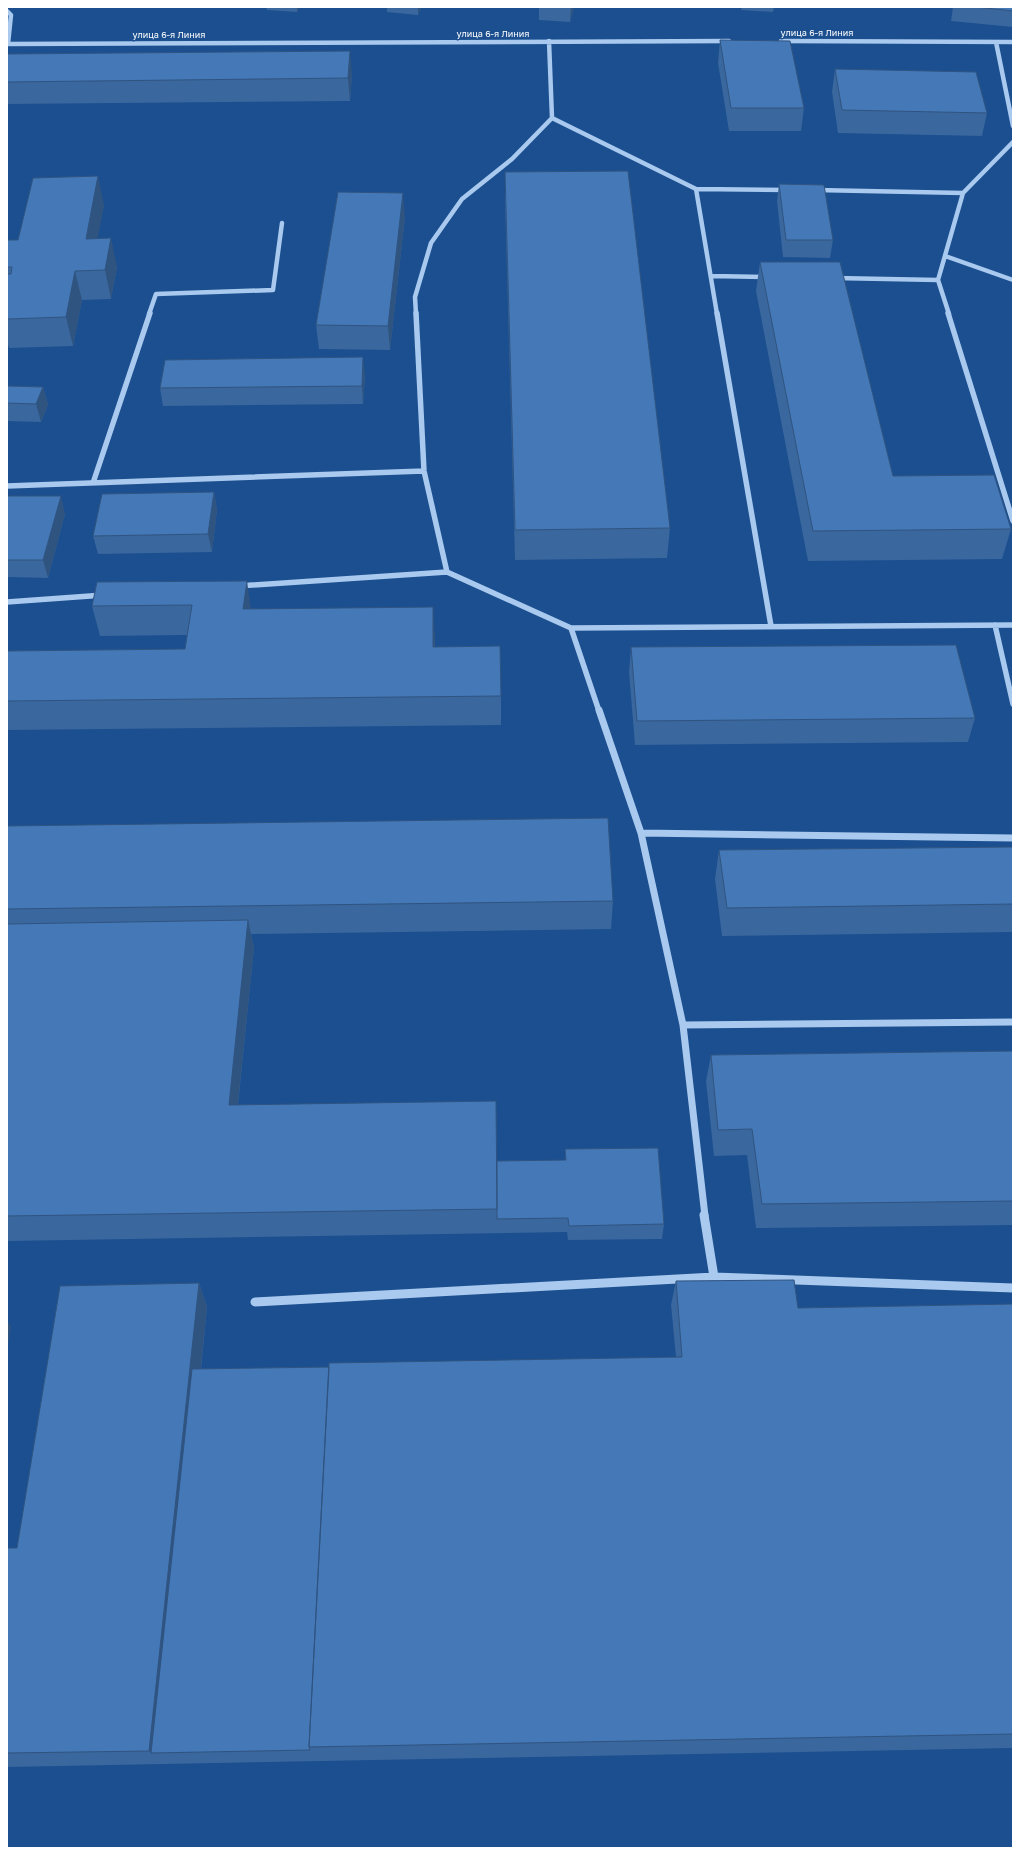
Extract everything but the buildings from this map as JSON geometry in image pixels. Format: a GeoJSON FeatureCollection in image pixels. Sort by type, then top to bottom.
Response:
{"type":"FeatureCollection","features":[{"type":"Feature","properties":{"kind":"street","name":"улица 6-я Линия"},"geometry":{"type":"LineString","coordinates":[[7,11],[11,15],[7,44],[733,41]]}},
{"type":"Feature","properties":{"kind":"street"},"geometry":{"type":"LineString","coordinates":[[447,572],[424,471],[415,297],[431,243],[462,199],[512,159],[552,118],[549,41]]}},
{"type":"Feature","properties":{"kind":"street","name":"улица 6-я Линия"},"geometry":{"type":"LineString","coordinates":[[773,42],[1013,42]]}},
{"type":"Feature","properties":{"kind":"street"},"geometry":{"type":"LineString","coordinates":[[996,42],[1013,126]]}},
{"type":"Feature","properties":{"kind":"street"},"geometry":{"type":"LineString","coordinates":[[552,118],[696,189],[790,190]]}},
{"type":"Feature","properties":{"kind":"street"},"geometry":{"type":"LineString","coordinates":[[1013,142],[963,193],[938,280],[1013,521]]}},
{"type":"Feature","properties":{"kind":"street"},"geometry":{"type":"LineString","coordinates":[[696,189],[771,626]]}},
{"type":"Feature","properties":{"kind":"street"},"geometry":{"type":"LineString","coordinates":[[814,190],[963,193]]}},
{"type":"Feature","properties":{"kind":"street"},"geometry":{"type":"LineString","coordinates":[[93,483],[156,294],[273,290],[282,223]]}},
{"type":"Feature","properties":{"kind":"street"},"geometry":{"type":"LineString","coordinates":[[945,256],[1013,280]]}},
{"type":"Feature","properties":{"kind":"street"},"geometry":{"type":"LineString","coordinates":[[712,276],[774,277]]}},
{"type":"Feature","properties":{"kind":"street"},"geometry":{"type":"LineString","coordinates":[[829,278],[938,280]]}},
{"type":"Feature","properties":{"kind":"street"},"geometry":{"type":"LineString","coordinates":[[7,486],[424,471]]}},
{"type":"Feature","properties":{"kind":"street"},"geometry":{"type":"LineString","coordinates":[[235,586],[447,572],[571,628],[1013,625]]}},
{"type":"Feature","properties":{"kind":"street"},"geometry":{"type":"LineString","coordinates":[[7,602],[109,595]]}},
{"type":"Feature","properties":{"kind":"street"},"geometry":{"type":"LineString","coordinates":[[995,625],[1013,704]]}},
{"type":"Feature","properties":{"kind":"street"},"geometry":{"type":"LineString","coordinates":[[571,628],[641,833],[683,1025],[705,1220],[714,1277]]}},
{"type":"Feature","properties":{"kind":"street"},"geometry":{"type":"LineString","coordinates":[[641,833],[1013,838]]}},
{"type":"Feature","properties":{"kind":"street"},"geometry":{"type":"LineString","coordinates":[[683,1025],[1013,1022]]}},
{"type":"Feature","properties":{"kind":"street"},"geometry":{"type":"LineString","coordinates":[[255,1302],[714,1277],[1013,1288]]}}]}
